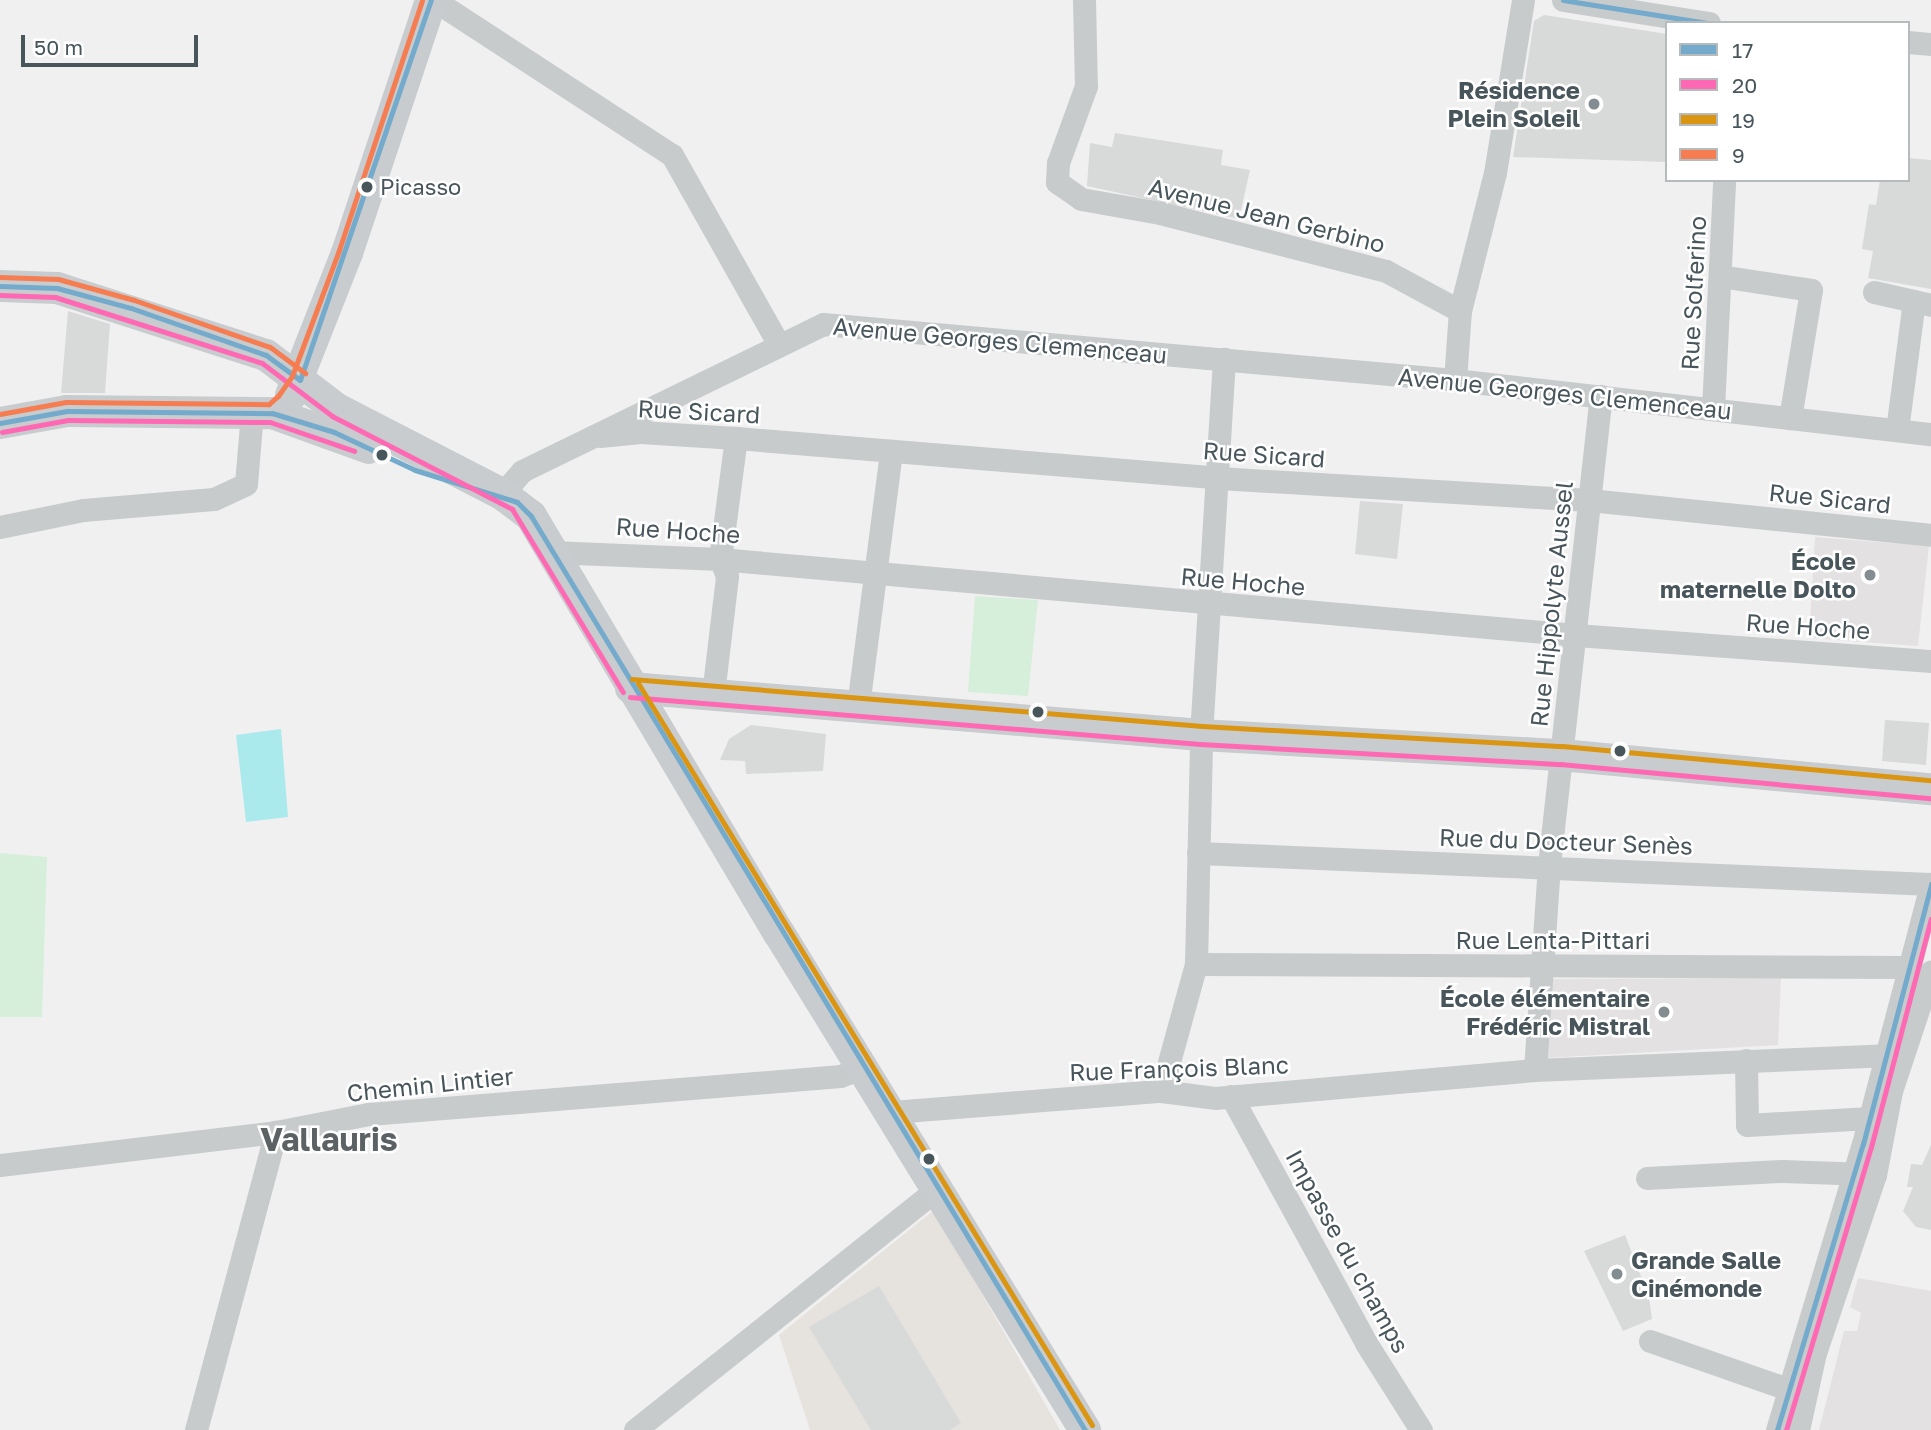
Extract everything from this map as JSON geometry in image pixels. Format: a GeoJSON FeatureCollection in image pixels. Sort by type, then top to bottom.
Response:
{"type":"FeatureCollection","features":[{"type":"Feature","properties":{"kind":"main road"},"geometry":{"type":"LineString","coordinates":[[262,413],[300,380],[433,0]]}},
{"type":"Feature","properties":{"kind":"main road"},"geometry":{"type":"LineString","coordinates":[[0,286],[57,288],[131,308],[266,355],[337,409],[502,494],[531,516],[631,688],[1085,1430]]}},
{"type":"Feature","properties":{"kind":"main road"},"geometry":{"type":"LineString","coordinates":[[0,423],[67,411],[262,413],[316,425],[415,470],[502,494]]}},
{"type":"Feature","properties":{"kind":"main road"},"geometry":{"type":"LineString","coordinates":[[631,688],[1201,735],[1561,755],[1931,789]]}},
{"type":"Feature","properties":{"kind":"street"},"geometry":{"type":"LineString","coordinates":[[433,0],[672,155],[778,343]]}},
{"type":"Feature","properties":{"kind":"street","name":"Avenue Jean Gerbino"},"geometry":{"type":"LineString","coordinates":[[1084,0],[1086,86],[1058,163],[1057,182],[1081,199],[1160,213],[1386,271],[1460,311]]}},
{"type":"Feature","properties":{"kind":"street"},"geometry":{"type":"LineString","coordinates":[[1455,380],[1460,311],[1494,173],[1523,0]]}},
{"type":"Feature","properties":{"kind":"street"},"geometry":{"type":"LineString","coordinates":[[1563,0],[1696,21]]}},
{"type":"Feature","properties":{"kind":"street"},"geometry":{"type":"LineString","coordinates":[[1910,42],[1931,44]]}},
{"type":"Feature","properties":{"kind":"street","name":"Rue Solferino"},"geometry":{"type":"LineString","coordinates":[[1713,409],[1724,182]]}},
{"type":"Feature","properties":{"kind":"street"},"geometry":{"type":"LineString","coordinates":[[1720,276],[1811,290],[1790,418]]}},
{"type":"Feature","properties":{"kind":"street"},"geometry":{"type":"LineString","coordinates":[[1874,292],[1923,303],[1897,430]]}},
{"type":"Feature","properties":{"kind":"street","name":"Avenue Georges Clemenceau"},"geometry":{"type":"LineString","coordinates":[[502,494],[522,471],[594,438],[778,343],[823,324],[1455,380],[1931,434]]}},
{"type":"Feature","properties":{"kind":"street"},"geometry":{"type":"LineString","coordinates":[[1161,1091],[1196,964],[1201,735],[1224,359]]}},
{"type":"Feature","properties":{"kind":"street","name":"Rue Hippolyte Aussel"},"geometry":{"type":"LineString","coordinates":[[1535,1070],[1549,865],[1601,396]]}},
{"type":"Feature","properties":{"kind":"street"},"geometry":{"type":"LineString","coordinates":[[0,527],[83,510],[214,499],[246,484],[262,413]]}},
{"type":"Feature","properties":{"kind":"street","name":"Rue Sicard"},"geometry":{"type":"LineString","coordinates":[[594,438],[640,432],[736,438],[1218,478],[1589,500],[1931,535]]}},
{"type":"Feature","properties":{"kind":"street"},"geometry":{"type":"LineString","coordinates":[[713,694],[727,576],[720,559],[736,438]]}},
{"type":"Feature","properties":{"kind":"street"},"geometry":{"type":"LineString","coordinates":[[858,706],[878,576],[891,452]]}},
{"type":"Feature","properties":{"kind":"street","name":"Rue Hoche"},"geometry":{"type":"LineString","coordinates":[[551,552],[720,559],[878,576],[1576,635],[1931,661]]}},
{"type":"Feature","properties":{"kind":"street","name":"Rue du Docteur Senès"},"geometry":{"type":"LineString","coordinates":[[1198,853],[1549,865],[1930,891]]}},
{"type":"Feature","properties":{"kind":"street"},"geometry":{"type":"LineString","coordinates":[[1777,1430],[1796,1392],[1864,1174],[1873,1126],[1921,963],[1930,891]]}},
{"type":"Feature","properties":{"kind":"street"},"geometry":{"type":"LineString","coordinates":[[1887,1080],[1886,1055],[1921,963]]}},
{"type":"Feature","properties":{"kind":"street","name":"Rue Lenta-Pittari"},"geometry":{"type":"LineString","coordinates":[[1196,964],[1543,966],[1921,963]]}},
{"type":"Feature","properties":{"kind":"street","name":"Rue François Blanc"},"geometry":{"type":"LineString","coordinates":[[892,1112],[1161,1091],[1231,1096],[1535,1070],[1886,1055]]}},
{"type":"Feature","properties":{"kind":"street"},"geometry":{"type":"LineString","coordinates":[[1746,1060],[1746,1125],[1873,1126]]}},
{"type":"Feature","properties":{"kind":"street","name":"Chemin Lintier"},"geometry":{"type":"LineString","coordinates":[[0,1165],[276,1132],[369,1114],[840,1076],[865,1067]]}},
{"type":"Feature","properties":{"kind":"street","name":"Impasse du champs"},"geometry":{"type":"LineString","coordinates":[[1231,1096],[1366,1343],[1421,1430]]}},
{"type":"Feature","properties":{"kind":"street"},"geometry":{"type":"LineString","coordinates":[[196,1430],[276,1132]]}},
{"type":"Feature","properties":{"kind":"street"},"geometry":{"type":"LineString","coordinates":[[1647,1178],[1782,1171],[1864,1174]]}},
{"type":"Feature","properties":{"kind":"street"},"geometry":{"type":"LineString","coordinates":[[635,1430],[937,1189]]}},
{"type":"Feature","properties":{"kind":"street"},"geometry":{"type":"LineString","coordinates":[[1650,1341],[1796,1392]]}},
{"type":"Feature","properties":{"kind":"street"},"geometry":{"type":"LineString","coordinates":[[1796,1392],[1798,1430]]}},
{"type":"Feature","properties":{"kind":"shaded area","name":"École maternelle Dolto"},"geometry":{"type":"Polygon","coordinates":[[[1815,537],[1929,546],[1918,646],[1809,638],[1815,537]]]}},
{"type":"Feature","properties":{"kind":"shaded area","name":"École élémentaire Frédéric Mistral"},"geometry":{"type":"Polygon","coordinates":[[[1781,978],[1778,1045],[1545,1058],[1553,979],[1781,978]]]}},
{"type":"Feature","properties":{"kind":"shaded area"},"geometry":{"type":"Polygon","coordinates":[[[934,1210],[1060,1430],[810,1430],[779,1335],[934,1210]]]}},
{"type":"Feature","properties":{"kind":"shaded area"},"geometry":{"type":"Polygon","coordinates":[[[1858,1278],[1931,1291],[1931,1430],[1819,1430],[1844,1331],[1857,1331],[1861,1313],[1850,1307],[1858,1278]]]}},
{"type":"Feature","properties":{"kind":"green space"},"geometry":{"type":"Polygon","coordinates":[[[975,596],[1038,600],[1028,696],[968,692],[975,596]]]}},
{"type":"Feature","properties":{"kind":"green space"},"geometry":{"type":"Polygon","coordinates":[[[0,853],[47,857],[42,1017],[0,1017],[0,853]]]}},
{"type":"Feature","properties":{"kind":"water"},"geometry":{"type":"Polygon","coordinates":[[[281,729],[288,817],[246,822],[236,735],[281,729]]]}},
{"type":"Feature","properties":{"kind":"building","name":"Résidence Plein Soleil"},"geometry":{"type":"Polygon","coordinates":[[[1544,15],[1665,34],[1665,162],[1513,157],[1534,21],[1544,15]]]}},
{"type":"Feature","properties":{"kind":"building"},"geometry":{"type":"Polygon","coordinates":[[[1115,133],[1223,150],[1221,165],[1250,170],[1239,219],[1087,186],[1090,143],[1112,147],[1115,133]]]}},
{"type":"Feature","properties":{"kind":"building"},"geometry":{"type":"Polygon","coordinates":[[[1910,158],[1931,160],[1931,289],[1868,278],[1873,251],[1862,249],[1869,204],[1876,205],[1880,182],[1910,182],[1910,158]]]}},
{"type":"Feature","properties":{"kind":"building"},"geometry":{"type":"Polygon","coordinates":[[[68,311],[110,324],[105,393],[61,393],[68,311]]]}},
{"type":"Feature","properties":{"kind":"building"},"geometry":{"type":"Polygon","coordinates":[[[1360,501],[1403,504],[1397,559],[1355,554],[1360,501]]]}},
{"type":"Feature","properties":{"kind":"building"},"geometry":{"type":"Polygon","coordinates":[[[1885,720],[1929,723],[1926,765],[1882,761],[1885,720]]]}},
{"type":"Feature","properties":{"kind":"building"},"geometry":{"type":"Polygon","coordinates":[[[751,725],[826,734],[823,771],[746,774],[745,761],[720,760],[729,739],[751,725]]]}},
{"type":"Feature","properties":{"kind":"building"},"geometry":{"type":"Polygon","coordinates":[[[1931,1145],[1931,1230],[1916,1227],[1903,1211],[1913,1187],[1907,1187],[1911,1164],[1922,1165],[1931,1145]]]}},
{"type":"Feature","properties":{"kind":"building","name":"Grande Salle Cinémonde"},"geometry":{"type":"Polygon","coordinates":[[[1625,1235],[1649,1297],[1652,1319],[1623,1331],[1584,1251],[1625,1235]]]}},
{"type":"Feature","properties":{"kind":"building"},"geometry":{"type":"Polygon","coordinates":[[[879,1286],[961,1423],[950,1430],[871,1430],[809,1327],[879,1286]]]}},
{"type":"Feature","properties":{"kind":"transit line","name":"9"},"geometry":{"type":"LineString","coordinates":[[0,414],[66,402],[269,404],[278,396],[292,376],[339,250],[422,0]]}},
{"type":"Feature","properties":{"kind":"transit line","name":"17"},"geometry":{"type":"LineString","coordinates":[[300,380],[431,0]]}},
{"type":"Feature","properties":{"kind":"transit line","name":"17"},"geometry":{"type":"LineString","coordinates":[[1563,0],[1694,21]]}},
{"type":"Feature","properties":{"kind":"transit line","name":"9"},"geometry":{"type":"LineString","coordinates":[[0,277],[58,279],[134,300],[270,347],[305,373]]}},
{"type":"Feature","properties":{"kind":"transit line","name":"17"},"geometry":{"type":"LineString","coordinates":[[0,286],[57,288],[131,308],[266,355],[300,380]]}},
{"type":"Feature","properties":{"kind":"transit line","name":"20"},"geometry":{"type":"LineString","coordinates":[[0,295],[55,297],[262,363],[332,416],[512,509],[623,692]]}},
{"type":"Feature","properties":{"kind":"transit line","name":"17"},"geometry":{"type":"LineString","coordinates":[[0,423],[67,411],[272,413],[334,432],[415,470],[517,502],[531,516],[1085,1430]]}},
{"type":"Feature","properties":{"kind":"transit line","name":"20"},"geometry":{"type":"LineString","coordinates":[[2,432],[68,420],[270,422],[354,451]]}},
{"type":"Feature","properties":{"kind":"transit line","name":"19"},"geometry":{"type":"LineString","coordinates":[[632,679],[1202,726],[1562,746],[1931,780]]}},
{"type":"Feature","properties":{"kind":"transit line","name":"19"},"geometry":{"type":"LineString","coordinates":[[638,683],[1092,1425]]}},
{"type":"Feature","properties":{"kind":"transit line","name":"20"},"geometry":{"type":"LineString","coordinates":[[630,697],[1200,744],[1560,764],[1930,798]]}},
{"type":"Feature","properties":{"kind":"transit line","name":"17"},"geometry":{"type":"LineString","coordinates":[[1777,1430],[1863,1144],[1931,884]]}},
{"type":"Feature","properties":{"kind":"transit line","name":"20"},"geometry":{"type":"LineString","coordinates":[[1786,1430],[1871,1147],[1931,919]]}},
{"type":"Feature","properties":{"kind":"place","name":"Résidence Plein Soleil"},"geometry":{"type":"Point","coordinates":[1594,104]}},
{"type":"Feature","properties":{"kind":"place","name":"Picasso"},"geometry":{"type":"Point","coordinates":[367,187]}},
{"type":"Feature","properties":{"kind":"place","name":"École maternelle Dolto"},"geometry":{"type":"Point","coordinates":[1870,575]}},
{"type":"Feature","properties":{"kind":"place","name":"École élémentaire Frédéric Mistral"},"geometry":{"type":"Point","coordinates":[1664,1012]}},
{"type":"Feature","properties":{"kind":"place","name":"Grande Salle Cinémonde"},"geometry":{"type":"Point","coordinates":[1617,1274]}},
{"type":"Feature","properties":{"kind":"district","name":"Vallauris"},"geometry":{"type":"Point","coordinates":[329,1139]}}]}
